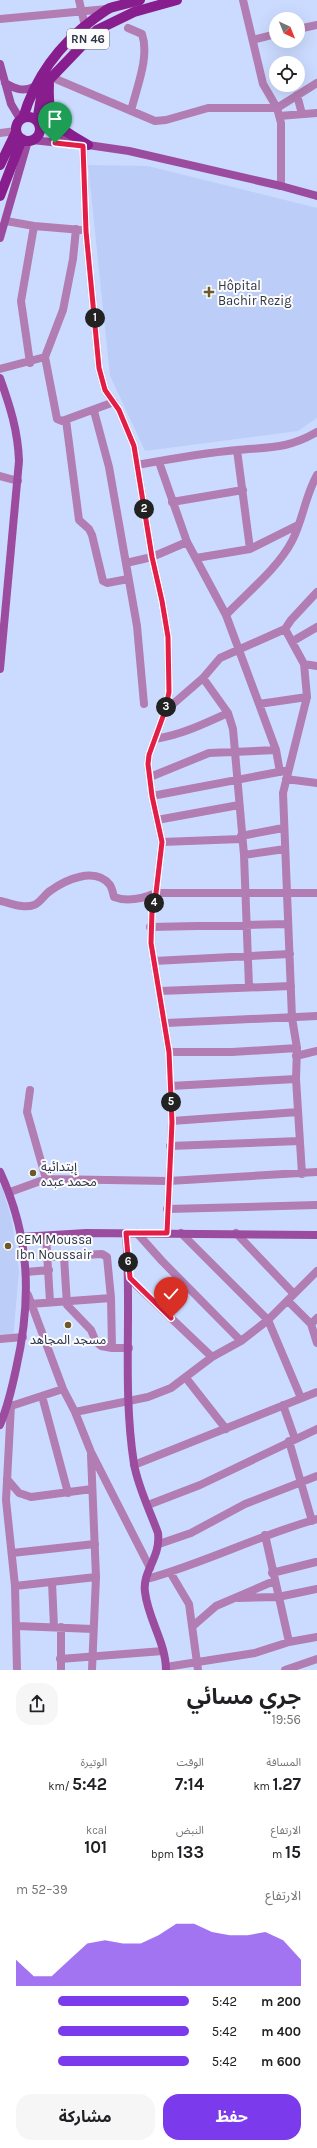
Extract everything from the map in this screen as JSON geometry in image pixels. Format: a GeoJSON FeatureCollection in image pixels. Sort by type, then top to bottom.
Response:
{"type":"FeatureCollection","features":[{"type":"Feature","properties":{"kind":"main road","name":"RN 46"},"geometry":{"type":"LineString","coordinates":[[21,118],[34,87],[64,45],[85,26],[110,8],[140,0]]}},
{"type":"Feature","properties":{"kind":"main road","name":"RN 46"},"geometry":{"type":"LineString","coordinates":[[39,124],[42,92],[50,79],[97,30],[134,12],[177,0]]}},
{"type":"Feature","properties":{"kind":"main road"},"geometry":{"type":"LineString","coordinates":[[50,79],[48,104],[54,120],[61,129],[85,145]]}},
{"type":"Feature","properties":{"kind":"main road"},"geometry":{"type":"LineString","coordinates":[[0,165],[23,137],[39,134],[39,124],[30,117],[21,118],[16,125],[23,137]]}},
{"type":"Feature","properties":{"kind":"main road"},"geometry":{"type":"LineString","coordinates":[[0,196],[23,137]]}},
{"type":"Feature","properties":{"kind":"street"},"geometry":{"type":"LineString","coordinates":[[79,0],[85,26]]}},
{"type":"Feature","properties":{"kind":"street"},"geometry":{"type":"LineString","coordinates":[[243,0],[263,84],[278,112],[281,186]]}},
{"type":"Feature","properties":{"kind":"street"},"geometry":{"type":"LineString","coordinates":[[0,19],[110,8]]}},
{"type":"Feature","properties":{"kind":"street"},"geometry":{"type":"LineString","coordinates":[[305,28],[317,25]]}},
{"type":"Feature","properties":{"kind":"street"},"geometry":{"type":"LineString","coordinates":[[128,28],[142,34],[144,40],[142,65],[130,111]]}},
{"type":"Feature","properties":{"kind":"street"},"geometry":{"type":"LineString","coordinates":[[253,40],[269,36]]}},
{"type":"Feature","properties":{"kind":"street"},"geometry":{"type":"LineString","coordinates":[[0,64],[11,104],[21,118]]}},
{"type":"Feature","properties":{"kind":"street"},"geometry":{"type":"LineString","coordinates":[[50,79],[155,121],[166,120],[208,108],[302,114],[317,113]]}},
{"type":"Feature","properties":{"kind":"street"},"geometry":{"type":"LineString","coordinates":[[5,83],[18,90],[25,91],[34,87]]}},
{"type":"Feature","properties":{"kind":"street"},"geometry":{"type":"LineString","coordinates":[[278,112],[297,95],[317,83]]}},
{"type":"Feature","properties":{"kind":"street"},"geometry":{"type":"LineString","coordinates":[[297,95],[302,114]]}},
{"type":"Feature","properties":{"kind":"street"},"geometry":{"type":"LineString","coordinates":[[39,124],[85,145]]}},
{"type":"Feature","properties":{"kind":"street"},"geometry":{"type":"LineString","coordinates":[[0,133],[129,151],[281,186],[317,196]]}},
{"type":"Feature","properties":{"kind":"street"},"geometry":{"type":"LineString","coordinates":[[0,238],[6,221],[23,137]]}},
{"type":"Feature","properties":{"kind":"street"},"geometry":{"type":"LineString","coordinates":[[85,145],[86,231],[99,368],[105,390],[114,402],[134,446],[152,557],[168,637],[169,678],[165,711],[149,755],[152,796],[162,842],[150,927],[154,961],[166,1023],[171,1086],[172,1122],[168,1181],[167,1233]]}},
{"type":"Feature","properties":{"kind":"street"},"geometry":{"type":"LineString","coordinates":[[6,221],[34,226],[86,231]]}},
{"type":"Feature","properties":{"kind":"street"},"geometry":{"type":"LineString","coordinates":[[30,363],[21,301],[34,226]]}},
{"type":"Feature","properties":{"kind":"street"},"geometry":{"type":"LineString","coordinates":[[76,229],[63,310],[45,357],[57,419],[60,421],[66,420],[94,411],[114,402]]}},
{"type":"Feature","properties":{"kind":"street"},"geometry":{"type":"LineString","coordinates":[[0,369],[30,363],[45,357]]}},
{"type":"Feature","properties":{"kind":"street"},"geometry":{"type":"LineString","coordinates":[[0,378],[12,412],[18,439],[18,481],[2,610],[0,668]]}},
{"type":"Feature","properties":{"kind":"street"},"geometry":{"type":"LineString","coordinates":[[94,411],[109,467],[137,626],[144,704]]}},
{"type":"Feature","properties":{"kind":"street"},"geometry":{"type":"LineString","coordinates":[[66,420],[78,517],[81,523],[89,529],[92,535],[102,580],[107,583],[128,579]]}},
{"type":"Feature","properties":{"kind":"street"},"geometry":{"type":"LineString","coordinates":[[137,466],[237,450],[274,448],[295,444],[317,432]]}},
{"type":"Feature","properties":{"kind":"street"},"geometry":{"type":"LineString","coordinates":[[237,450],[250,549]]}},
{"type":"Feature","properties":{"kind":"street"},"geometry":{"type":"LineString","coordinates":[[159,462],[187,542],[226,615],[276,750],[280,772]]}},
{"type":"Feature","properties":{"kind":"street"},"geometry":{"type":"LineString","coordinates":[[226,615],[277,561],[291,542],[298,525],[309,488],[317,475]]}},
{"type":"Feature","properties":{"kind":"street"},"geometry":{"type":"LineString","coordinates":[[0,476],[18,481]]}},
{"type":"Feature","properties":{"kind":"street"},"geometry":{"type":"LineString","coordinates":[[172,502],[243,490]]}},
{"type":"Feature","properties":{"kind":"street"},"geometry":{"type":"LineString","coordinates":[[196,558],[250,549],[298,525]]}},
{"type":"Feature","properties":{"kind":"street"},"geometry":{"type":"LineString","coordinates":[[126,563],[152,557],[187,542]]}},
{"type":"Feature","properties":{"kind":"street"},"geometry":{"type":"LineString","coordinates":[[165,711],[203,678],[220,658],[238,648],[285,629],[291,620],[317,592]]}},
{"type":"Feature","properties":{"kind":"street"},"geometry":{"type":"LineString","coordinates":[[292,641],[317,627]]}},
{"type":"Feature","properties":{"kind":"street"},"geometry":{"type":"LineString","coordinates":[[285,629],[304,664],[307,697],[283,793],[283,828],[292,1018],[296,1052],[296,1079],[302,1174]]}},
{"type":"Feature","properties":{"kind":"street"},"geometry":{"type":"LineString","coordinates":[[304,664],[317,666]]}},
{"type":"Feature","properties":{"kind":"street"},"geometry":{"type":"LineString","coordinates":[[203,678],[228,713],[233,729],[239,780],[241,838],[244,855],[249,987]]}},
{"type":"Feature","properties":{"kind":"street"},"geometry":{"type":"LineString","coordinates":[[259,704],[307,697]]}},
{"type":"Feature","properties":{"kind":"street"},"geometry":{"type":"LineString","coordinates":[[155,739],[192,730],[228,713]]}},
{"type":"Feature","properties":{"kind":"street"},"geometry":{"type":"LineString","coordinates":[[150,777],[209,753],[276,750]]}},
{"type":"Feature","properties":{"kind":"street"},"geometry":{"type":"LineString","coordinates":[[152,796],[289,770]]}},
{"type":"Feature","properties":{"kind":"street"},"geometry":{"type":"LineString","coordinates":[[286,779],[317,783]]}},
{"type":"Feature","properties":{"kind":"street"},"geometry":{"type":"LineString","coordinates":[[156,820],[239,805]]}},
{"type":"Feature","properties":{"kind":"street"},"geometry":{"type":"LineString","coordinates":[[162,842],[241,838],[283,828]]}},
{"type":"Feature","properties":{"kind":"street"},"geometry":{"type":"LineString","coordinates":[[244,855],[285,849]]}},
{"type":"Feature","properties":{"kind":"street"},"geometry":{"type":"LineString","coordinates":[[0,901],[21,906],[34,905],[49,891],[63,882],[74,877],[89,876],[101,878],[110,885],[114,897],[118,898],[142,898],[156,893],[317,893]]}},
{"type":"Feature","properties":{"kind":"street"},"geometry":{"type":"LineString","coordinates":[[150,927],[288,924]]}},
{"type":"Feature","properties":{"kind":"street"},"geometry":{"type":"LineString","coordinates":[[154,961],[290,954]]}},
{"type":"Feature","properties":{"kind":"street"},"geometry":{"type":"LineString","coordinates":[[160,991],[291,986]]}},
{"type":"Feature","properties":{"kind":"street"},"geometry":{"type":"LineString","coordinates":[[166,1023],[317,1016]]}},
{"type":"Feature","properties":{"kind":"street"},"geometry":{"type":"LineString","coordinates":[[169,1052],[296,1052],[317,1050]]}},
{"type":"Feature","properties":{"kind":"street"},"geometry":{"type":"LineString","coordinates":[[171,1086],[296,1079]]}},
{"type":"Feature","properties":{"kind":"street"},"geometry":{"type":"LineString","coordinates":[[30,1090],[27,1112],[46,1179]]}},
{"type":"Feature","properties":{"kind":"street"},"geometry":{"type":"LineString","coordinates":[[172,1122],[298,1112]]}},
{"type":"Feature","properties":{"kind":"street"},"geometry":{"type":"LineString","coordinates":[[170,1146],[300,1141]]}},
{"type":"Feature","properties":{"kind":"street"},"geometry":{"type":"LineString","coordinates":[[0,1172],[10,1192],[21,1237],[30,1304],[64,1389],[76,1412],[91,1452],[150,1568]]}},
{"type":"Feature","properties":{"kind":"street"},"geometry":{"type":"LineString","coordinates":[[10,1192],[46,1179],[168,1181],[317,1172]]}},
{"type":"Feature","properties":{"kind":"street"},"geometry":{"type":"LineString","coordinates":[[167,1209],[317,1205]]}},
{"type":"Feature","properties":{"kind":"street"},"geometry":{"type":"LineString","coordinates":[[21,1237],[86,1233],[236,1233],[317,1235]]}},
{"type":"Feature","properties":{"kind":"street"},"geometry":{"type":"LineString","coordinates":[[126,1233],[130,1278],[128,1401],[134,1466],[158,1533],[159,1544],[150,1568],[145,1592],[163,1651],[166,1669],[198,1666],[255,1653],[289,1642],[317,1637]]}},
{"type":"Feature","properties":{"kind":"street"},"geometry":{"type":"LineString","coordinates":[[137,1233],[162,1261],[241,1340]]}},
{"type":"Feature","properties":{"kind":"street"},"geometry":{"type":"LineString","coordinates":[[181,1233],[268,1320],[301,1398]]}},
{"type":"Feature","properties":{"kind":"street"},"geometry":{"type":"LineString","coordinates":[[236,1233],[314,1324],[317,1343]]}},
{"type":"Feature","properties":{"kind":"street"},"geometry":{"type":"LineString","coordinates":[[46,1236],[50,1302]]}},
{"type":"Feature","properties":{"kind":"street"},"geometry":{"type":"LineString","coordinates":[[48,1258],[105,1255],[108,1262],[111,1298],[112,1348]]}},
{"type":"Feature","properties":{"kind":"street"},"geometry":{"type":"LineString","coordinates":[[64,1257],[66,1300],[71,1311],[91,1330],[98,1344],[112,1348],[129,1348]]}},
{"type":"Feature","properties":{"kind":"street"},"geometry":{"type":"LineString","coordinates":[[26,1272],[48,1270]]}},
{"type":"Feature","properties":{"kind":"street"},"geometry":{"type":"LineString","coordinates":[[76,1412],[160,1393],[186,1378],[212,1357],[241,1340],[268,1320],[317,1271]]}},
{"type":"Feature","properties":{"kind":"street"},"geometry":{"type":"LineString","coordinates":[[130,1278],[212,1357]]}},
{"type":"Feature","properties":{"kind":"street"},"geometry":{"type":"LineString","coordinates":[[17,1670],[15,1586],[6,1500],[9,1406],[23,1337],[28,1295]]}},
{"type":"Feature","properties":{"kind":"street"},"geometry":{"type":"LineString","coordinates":[[30,1304],[66,1300],[111,1298]]}},
{"type":"Feature","properties":{"kind":"street"},"geometry":{"type":"LineString","coordinates":[[0,1339],[23,1337]]}},
{"type":"Feature","properties":{"kind":"street"},"geometry":{"type":"LineString","coordinates":[[186,1378],[226,1429]]}},
{"type":"Feature","properties":{"kind":"street"},"geometry":{"type":"LineString","coordinates":[[0,1425],[9,1406],[64,1389]]}},
{"type":"Feature","properties":{"kind":"street"},"geometry":{"type":"LineString","coordinates":[[134,1466],[317,1392]]}},
{"type":"Feature","properties":{"kind":"street"},"geometry":{"type":"LineString","coordinates":[[42,1396],[68,1493]]}},
{"type":"Feature","properties":{"kind":"street"},"geometry":{"type":"LineString","coordinates":[[147,1579],[170,1572],[264,1535],[315,1520],[302,1482],[283,1405]]}},
{"type":"Feature","properties":{"kind":"street"},"geometry":{"type":"LineString","coordinates":[[148,1505],[200,1485],[317,1429]]}},
{"type":"Feature","properties":{"kind":"street"},"geometry":{"type":"LineString","coordinates":[[91,1452],[96,1577],[92,1670]]}},
{"type":"Feature","properties":{"kind":"street"},"geometry":{"type":"LineString","coordinates":[[159,1544],[191,1533],[245,1504],[317,1476]]}},
{"type":"Feature","properties":{"kind":"street"},"geometry":{"type":"LineString","coordinates":[[7,1479],[16,1490],[24,1495],[32,1496],[92,1489]]}},
{"type":"Feature","properties":{"kind":"street"},"geometry":{"type":"LineString","coordinates":[[264,1535],[289,1642]]}},
{"type":"Feature","properties":{"kind":"street"},"geometry":{"type":"LineString","coordinates":[[12,1553],[94,1544]]}},
{"type":"Feature","properties":{"kind":"street"},"geometry":{"type":"LineString","coordinates":[[193,1626],[216,1606],[273,1577],[316,1562]]}},
{"type":"Feature","properties":{"kind":"street"},"geometry":{"type":"LineString","coordinates":[[170,1572],[189,1604],[198,1666]]}},
{"type":"Feature","properties":{"kind":"street"},"geometry":{"type":"LineString","coordinates":[[15,1586],[96,1577]]}},
{"type":"Feature","properties":{"kind":"street"},"geometry":{"type":"LineString","coordinates":[[52,1582],[61,1670]]}},
{"type":"Feature","properties":{"kind":"street"},"geometry":{"type":"LineString","coordinates":[[234,1598],[278,1597],[317,1589]]}},
{"type":"Feature","properties":{"kind":"street"},"geometry":{"type":"LineString","coordinates":[[17,1626],[93,1630]]}},
{"type":"Feature","properties":{"kind":"street"},"geometry":{"type":"LineString","coordinates":[[60,1660],[163,1651]]}},
{"type":"Feature","properties":{"kind":"street"},"geometry":{"type":"LineString","coordinates":[[286,1670],[317,1659]]}},
{"type":"Feature","properties":{"kind":"shaded area","name":"Hôpital Bachir Rezig"},"geometry":{"type":"Polygon","coordinates":[[[88,165],[148,166],[317,208],[317,418],[298,431],[145,451],[110,376],[88,165]]]}},
{"type":"Feature","properties":{"kind":"shaded area","name":"CEM Moussa Ibn Noussair"},"geometry":{"type":"Polygon","coordinates":[[[0,1185],[3,1189],[12,1221],[19,1271],[13,1339],[0,1340],[0,1185]]]}},
{"type":"Feature","properties":{"kind":"place","name":"Hôpital Bachir Rezig"},"geometry":{"type":"Point","coordinates":[209,292]}},
{"type":"Feature","properties":{"kind":"place","name":"إبتدائية محمد عبده"},"geometry":{"type":"Point","coordinates":[33,1173]}},
{"type":"Feature","properties":{"kind":"place","name":"CEM Moussa Ibn Noussair"},"geometry":{"type":"Point","coordinates":[8,1246]}},
{"type":"Feature","properties":{"kind":"place","name":"مسجد المجاهد"},"geometry":{"type":"Point","coordinates":[68,1325]}},
{"type":"Feature","properties":{"kind":"route"},"geometry":{"type":"LineString","coordinates":[[55,143],[83,146],[86,231],[99,368],[105,390],[119,410],[134,446],[152,557],[168,637],[170,664],[169,692],[165,711],[149,755],[148,764],[156,820],[162,842],[150,927],[151,943],[166,1023],[171,1086],[172,1122],[168,1181],[167,1233],[126,1233],[130,1278],[171,1318]]}}]}
